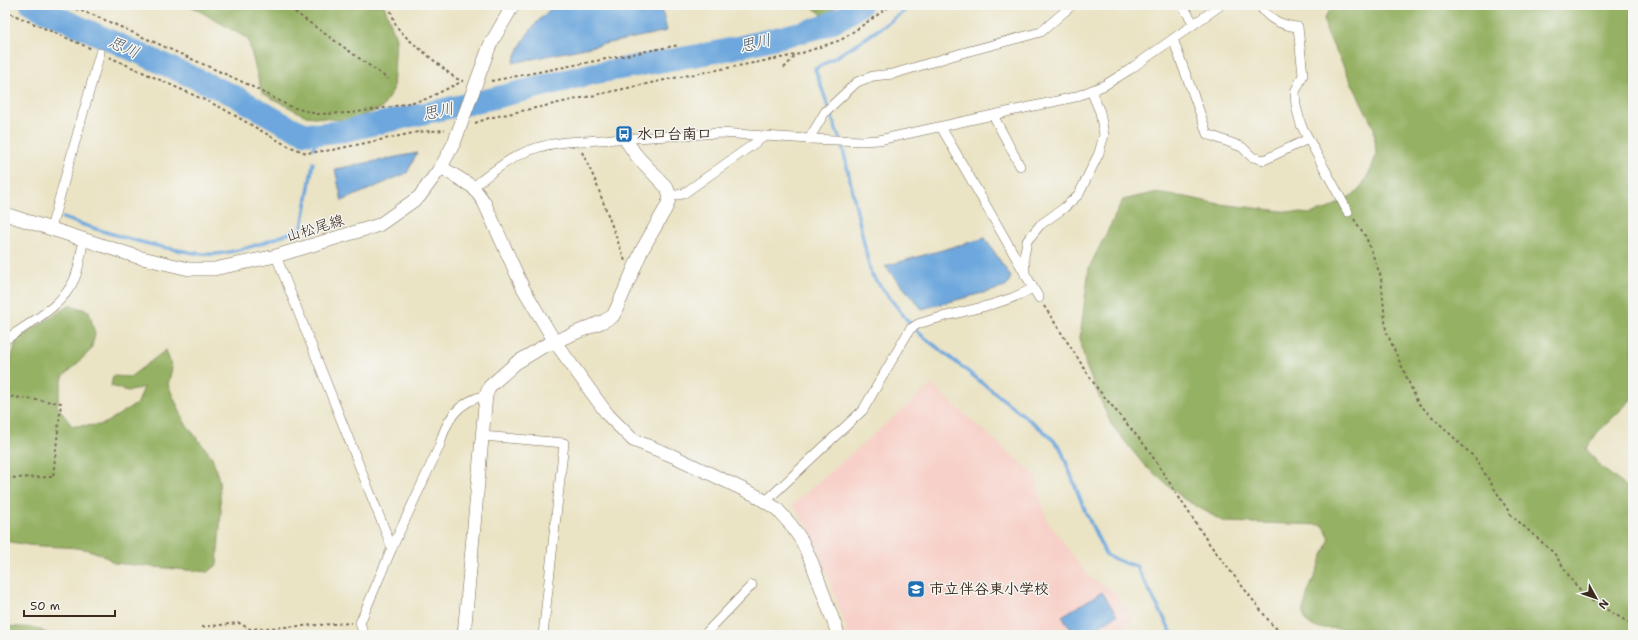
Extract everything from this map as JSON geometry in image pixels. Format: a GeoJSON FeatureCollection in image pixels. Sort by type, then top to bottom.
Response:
{"type":"FeatureCollection","features":[{"type":"Feature","properties":{"kind":"street","name":"山松尾線"},"geometry":{"type":"LineString","coordinates":[[5,214],[84,238],[138,257],[189,269],[214,269],[276,256],[378,225],[419,197],[441,167],[460,125],[470,83],[513,5]]}},
{"type":"Feature","properties":{"kind":"street"},"geometry":{"type":"LineString","coordinates":[[809,139],[825,112],[857,82],[873,76],[893,74],[962,53],[1041,32],[1072,5]]}},
{"type":"Feature","properties":{"kind":"street"},"geometry":{"type":"LineString","coordinates":[[1182,5],[1194,24]]}},
{"type":"Feature","properties":{"kind":"street"},"geometry":{"type":"LineString","coordinates":[[473,187],[510,159],[542,145],[578,141],[721,133],[848,141],[879,140],[1075,97],[1105,85],[1129,70],[1221,5]]}},
{"type":"Feature","properties":{"kind":"street"},"geometry":{"type":"LineString","coordinates":[[1260,5],[1267,15],[1279,23],[1298,27],[1303,75],[1295,92],[1296,106],[1301,125],[1348,212]]}},
{"type":"Feature","properties":{"kind":"street"},"geometry":{"type":"LineString","coordinates":[[1173,39],[1185,75],[1196,98],[1207,134],[1242,147],[1252,157],[1264,160],[1308,140]]}},
{"type":"Feature","properties":{"kind":"street"},"geometry":{"type":"LineString","coordinates":[[51,228],[100,53]]}},
{"type":"Feature","properties":{"kind":"street"},"geometry":{"type":"LineString","coordinates":[[1025,275],[1024,257],[1027,241],[1040,225],[1064,208],[1079,194],[1100,153],[1104,135],[1100,112],[1091,91]]}},
{"type":"Feature","properties":{"kind":"street"},"geometry":{"type":"LineString","coordinates":[[992,115],[1020,166]]}},
{"type":"Feature","properties":{"kind":"street"},"geometry":{"type":"LineString","coordinates":[[941,127],[1039,298]]}},
{"type":"Feature","properties":{"kind":"street"},"geometry":{"type":"LineString","coordinates":[[670,196],[683,194],[765,136]]}},
{"type":"Feature","properties":{"kind":"street"},"geometry":{"type":"LineString","coordinates":[[464,635],[486,395],[490,386],[516,363],[555,342],[613,316],[642,250],[667,206],[670,196],[667,188],[636,155],[626,139]]}},
{"type":"Feature","properties":{"kind":"street"},"geometry":{"type":"LineString","coordinates":[[441,167],[473,187],[484,202],[523,288],[555,342],[608,415],[633,440],[673,456],[766,501],[784,517],[802,541],[812,563],[837,631]]}},
{"type":"Feature","properties":{"kind":"street"},"geometry":{"type":"LineString","coordinates":[[5,340],[42,314],[69,289],[75,278],[84,238]]}},
{"type":"Feature","properties":{"kind":"street"},"geometry":{"type":"LineString","coordinates":[[276,256],[392,548]]}},
{"type":"Feature","properties":{"kind":"street"},"geometry":{"type":"LineString","coordinates":[[766,501],[863,410],[914,327],[1005,300],[1020,295],[1033,288]]}},
{"type":"Feature","properties":{"kind":"street"},"geometry":{"type":"LineString","coordinates":[[364,635],[360,623],[392,548],[439,447],[443,430],[453,415],[463,404],[473,398],[486,395]]}},
{"type":"Feature","properties":{"kind":"street"},"geometry":{"type":"LineString","coordinates":[[482,436],[564,443],[543,635]]}},
{"type":"Feature","properties":{"kind":"street"},"geometry":{"type":"LineString","coordinates":[[704,635],[752,585]]}},
{"type":"Feature","properties":{"kind":"path"},"geometry":{"type":"LineString","coordinates":[[64,5],[96,16],[245,83],[291,108],[317,114],[350,113],[391,107],[426,99],[470,83],[484,82],[679,45]]}},
{"type":"Feature","properties":{"kind":"path"},"geometry":{"type":"LineString","coordinates":[[285,5],[388,79]]}},
{"type":"Feature","properties":{"kind":"path"},"geometry":{"type":"LineString","coordinates":[[389,5],[396,26],[408,39],[455,78],[470,83]]}},
{"type":"Feature","properties":{"kind":"path"},"geometry":{"type":"LineString","coordinates":[[5,11],[220,108],[286,145],[306,153],[324,151],[460,125],[595,94],[796,56],[841,40],[892,5]]}},
{"type":"Feature","properties":{"kind":"path"},"geometry":{"type":"LineString","coordinates":[[784,68],[796,56]]}},
{"type":"Feature","properties":{"kind":"path"},"geometry":{"type":"LineString","coordinates":[[578,141],[595,180],[622,256],[633,271]]}},
{"type":"Feature","properties":{"kind":"path"},"geometry":{"type":"LineString","coordinates":[[1348,212],[1366,237],[1381,277],[1386,331],[1418,403],[1475,458],[1511,515],[1554,554],[1573,582],[1589,599],[1633,625]]}},
{"type":"Feature","properties":{"kind":"path"},"geometry":{"type":"LineString","coordinates":[[1039,298],[1097,388],[1148,448],[1208,542],[1273,626],[1286,635]]}},
{"type":"Feature","properties":{"kind":"path"},"geometry":{"type":"LineString","coordinates":[[5,396],[61,403],[53,477],[5,478]]}},
{"type":"Feature","properties":{"kind":"path"},"geometry":{"type":"LineString","coordinates":[[202,627],[239,623],[250,629],[301,624],[360,623]]}},
{"type":"Feature","properties":{"kind":"shaded area","name":"市立伴谷東小学校"},"geometry":{"type":"Polygon","coordinates":[[[931,385],[1036,476],[1046,519],[1089,577],[1114,591],[1134,620],[1108,635],[839,635],[847,630],[815,542],[802,518],[792,505],[931,385]]]}},
{"type":"Feature","properties":{"kind":"green space"},"geometry":{"type":"Polygon","coordinates":[[[189,5],[384,5],[396,38],[393,90],[382,108],[348,121],[306,116],[262,93],[248,39],[189,5]]]}},
{"type":"Feature","properties":{"kind":"green space"},"geometry":{"type":"Polygon","coordinates":[[[810,5],[838,5],[824,16],[810,5]]]}},
{"type":"Feature","properties":{"kind":"green space"},"geometry":{"type":"Polygon","coordinates":[[[1333,5],[1633,5],[1633,398],[1597,433],[1586,449],[1602,468],[1633,492],[1633,635],[1405,635],[1370,629],[1317,628],[1307,623],[1303,613],[1307,595],[1330,538],[1323,525],[1224,522],[1184,499],[1144,465],[1111,424],[1086,366],[1080,338],[1089,268],[1123,200],[1153,193],[1186,197],[1219,204],[1309,214],[1328,209],[1358,192],[1371,170],[1376,154],[1374,128],[1327,33],[1324,19],[1333,5]]]}},
{"type":"Feature","properties":{"kind":"green space"},"geometry":{"type":"Polygon","coordinates":[[[70,305],[89,311],[95,334],[91,350],[63,377],[57,406],[72,426],[102,425],[138,403],[144,387],[128,391],[111,386],[113,376],[130,377],[166,350],[172,368],[168,385],[185,423],[212,457],[219,480],[221,511],[217,565],[208,572],[114,563],[97,553],[80,548],[33,546],[5,541],[5,380],[17,339],[70,305]]]}},
{"type":"Feature","properties":{"kind":"green space"},"geometry":{"type":"Polygon","coordinates":[[[5,626],[36,628],[51,635],[5,635],[5,626]]]}},
{"type":"Feature","properties":{"kind":"water"},"geometry":{"type":"Polygon","coordinates":[[[555,5],[661,5],[667,31],[513,63],[520,46],[530,31],[555,5]]]}},
{"type":"Feature","properties":{"kind":"water"},"geometry":{"type":"Polygon","coordinates":[[[417,153],[407,173],[342,201],[335,169],[417,153]]]}},
{"type":"Feature","properties":{"kind":"water"},"geometry":{"type":"Polygon","coordinates":[[[985,238],[1011,277],[1006,287],[922,309],[885,266],[985,238]]]}},
{"type":"Feature","properties":{"kind":"water"},"geometry":{"type":"Polygon","coordinates":[[[1102,592],[1117,615],[1085,635],[1075,635],[1062,616],[1102,592]]]}},
{"type":"Feature","properties":{"kind":"waterway","name":"思川"},"geometry":{"type":"LineString","coordinates":[[31,5],[235,96],[284,124],[304,133],[317,134],[344,131],[494,98],[591,74],[721,51],[785,36],[822,27],[845,16],[861,5]]}},
{"type":"Feature","properties":{"kind":"waterway"},"geometry":{"type":"LineString","coordinates":[[912,5],[865,39],[815,69],[843,149],[871,274],[907,320],[920,334],[1046,433],[1060,447],[1085,511],[1106,555],[1124,563],[1136,566],[1173,635]]}},
{"type":"Feature","properties":{"kind":"waterway"},"geometry":{"type":"LineString","coordinates":[[314,148],[317,134]]}},
{"type":"Feature","properties":{"kind":"waterway"},"geometry":{"type":"LineString","coordinates":[[63,218],[91,228],[148,244],[189,252],[217,254],[243,249],[302,228],[313,163]]}},
{"type":"Feature","properties":{"kind":"place","name":"水口台南口"},"geometry":{"type":"Point","coordinates":[624,134]}},
{"type":"Feature","properties":{"kind":"place","name":"市立伴谷東小学校"},"geometry":{"type":"Point","coordinates":[916,589]}}]}
